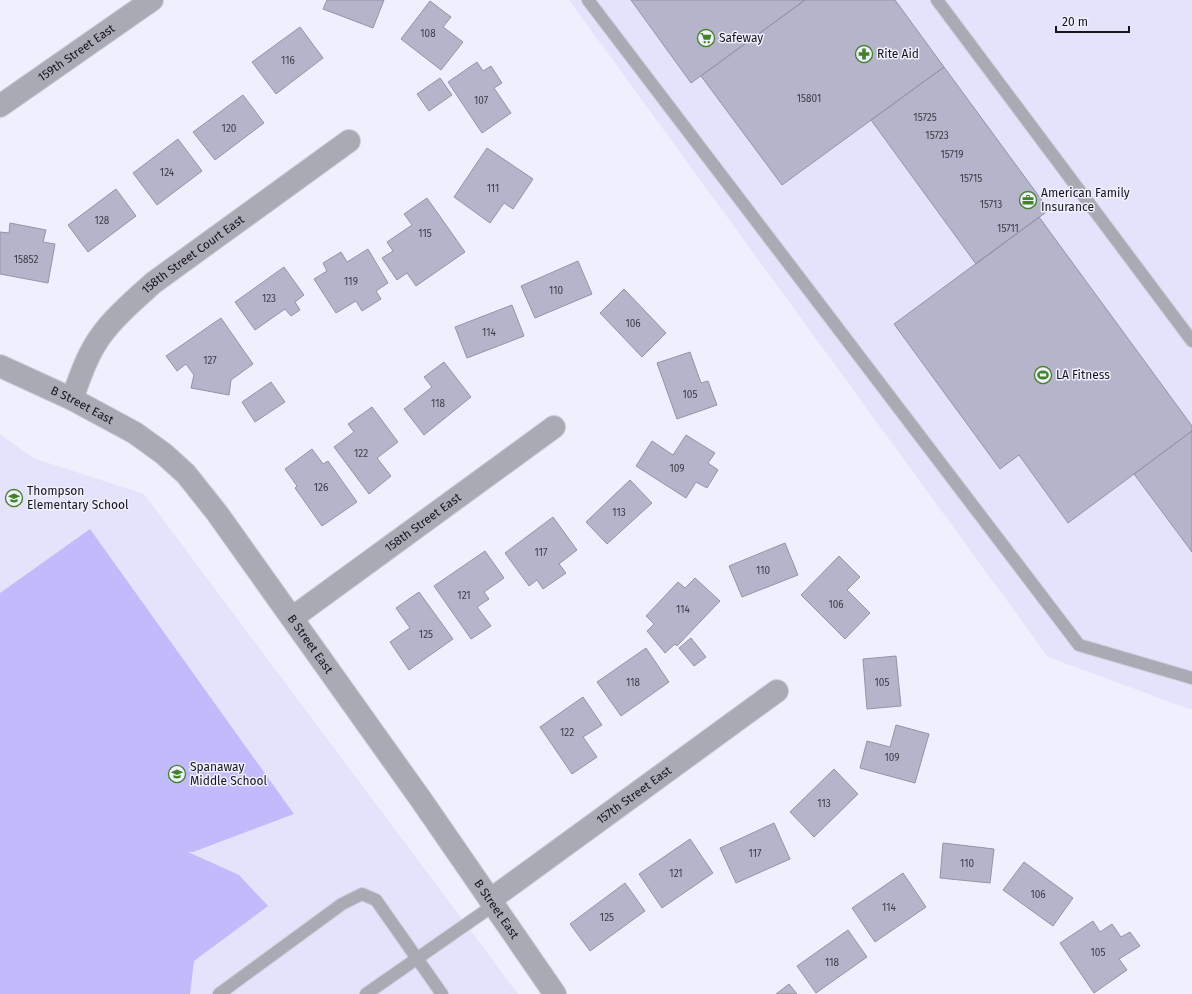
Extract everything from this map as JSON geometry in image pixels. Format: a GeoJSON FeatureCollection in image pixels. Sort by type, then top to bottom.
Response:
{"type":"FeatureCollection","features":[{"type":"Feature","properties":{"kind":"street","name":"159th Street East"},"geometry":{"type":"LineString","coordinates":[[0,106],[152,0]]}},
{"type":"Feature","properties":{"kind":"street","name":"158th Street Court East"},"geometry":{"type":"LineString","coordinates":[[72,399],[86,361],[102,333],[124,309],[153,283],[349,141]]}},
{"type":"Feature","properties":{"kind":"street","name":"B Street East"},"geometry":{"type":"LineString","coordinates":[[0,366],[72,399],[135,433],[164,454],[186,474],[217,513],[422,801],[555,994]]}},
{"type":"Feature","properties":{"kind":"street","name":"158th Street East"},"geometry":{"type":"LineString","coordinates":[[292,618],[554,427]]}},
{"type":"Feature","properties":{"kind":"street","name":"157th Street East"},"geometry":{"type":"LineString","coordinates":[[492,902],[777,692]]}},
{"type":"Feature","properties":{"kind":"lane"},"geometry":{"type":"LineString","coordinates":[[588,0],[1080,644],[1192,678]]}},
{"type":"Feature","properties":{"kind":"lane"},"geometry":{"type":"LineString","coordinates":[[937,0],[1192,341]]}},
{"type":"Feature","properties":{"kind":"lane"},"geometry":{"type":"LineString","coordinates":[[219,994],[342,904],[362,894],[376,900],[442,994]]}},
{"type":"Feature","properties":{"kind":"lane"},"geometry":{"type":"LineString","coordinates":[[366,994],[492,902]]}},
{"type":"Feature","properties":{"kind":"shaded area"},"geometry":{"type":"Polygon","coordinates":[[[569,0],[1192,0],[1192,710],[1048,657],[569,0]]]}},
{"type":"Feature","properties":{"kind":"shaded area","name":"Spanaway Middle School"},"geometry":{"type":"Polygon","coordinates":[[[0,434],[33,458],[144,494],[518,994],[0,994],[0,434]]]}},
{"type":"Feature","properties":{"kind":"shaded area"},"geometry":{"type":"Polygon","coordinates":[[[90,529],[294,814],[193,852],[188,852],[239,875],[268,906],[194,961],[190,994],[0,994],[0,593],[90,529]]]}},
{"type":"Feature","properties":{"kind":"building"},"geometry":{"type":"Polygon","coordinates":[[[327,0],[384,0],[373,28],[323,9],[327,0]]]}},
{"type":"Feature","properties":{"kind":"building","name":"Safeway"},"geometry":{"type":"Polygon","coordinates":[[[631,0],[805,0],[691,83],[631,0]]]}},
{"type":"Feature","properties":{"kind":"building","name":"Rite Aid"},"geometry":{"type":"Polygon","coordinates":[[[805,0],[895,0],[944,67],[782,185],[701,76],[805,0]]]}},
{"type":"Feature","properties":{"kind":"building"},"geometry":{"type":"Polygon","coordinates":[[[430,1],[451,17],[443,27],[463,42],[441,70],[401,39],[430,1]]]}},
{"type":"Feature","properties":{"kind":"building"},"geometry":{"type":"Polygon","coordinates":[[[300,27],[323,58],[276,94],[252,62],[300,27]]]}},
{"type":"Feature","properties":{"kind":"building"},"geometry":{"type":"Polygon","coordinates":[[[477,62],[483,71],[491,66],[502,83],[494,88],[511,113],[482,133],[448,82],[477,62]]]}},
{"type":"Feature","properties":{"kind":"building"},"geometry":{"type":"Polygon","coordinates":[[[944,67],[1049,210],[976,264],[871,120],[944,67]]]}},
{"type":"Feature","properties":{"kind":"building"},"geometry":{"type":"Polygon","coordinates":[[[440,78],[452,95],[429,111],[417,94],[440,78]]]}},
{"type":"Feature","properties":{"kind":"building"},"geometry":{"type":"Polygon","coordinates":[[[243,95],[264,123],[215,160],[193,132],[243,95]]]}},
{"type":"Feature","properties":{"kind":"building"},"geometry":{"type":"Polygon","coordinates":[[[178,139],[202,171],[157,205],[133,173],[178,139]]]}},
{"type":"Feature","properties":{"kind":"building"},"geometry":{"type":"Polygon","coordinates":[[[487,148],[533,179],[513,209],[504,203],[490,223],[454,197],[487,148]]]}},
{"type":"Feature","properties":{"kind":"building"},"geometry":{"type":"Polygon","coordinates":[[[116,189],[136,216],[88,252],[68,225],[116,189]]]}},
{"type":"Feature","properties":{"kind":"building"},"geometry":{"type":"Polygon","coordinates":[[[427,198],[465,252],[416,286],[407,273],[397,280],[382,258],[393,251],[387,242],[412,225],[404,214],[427,198]]]}},
{"type":"Feature","properties":{"kind":"building","name":"LA Fitness"},"geometry":{"type":"Polygon","coordinates":[[[1039,217],[1192,426],[1192,431],[1068,523],[1019,455],[1000,469],[894,324],[1039,217]]]}},
{"type":"Feature","properties":{"kind":"building"},"geometry":{"type":"Polygon","coordinates":[[[10,223],[46,230],[43,242],[55,244],[48,283],[0,274],[0,232],[9,233],[10,223]]]}},
{"type":"Feature","properties":{"kind":"building"},"geometry":{"type":"Polygon","coordinates":[[[368,249],[388,283],[376,291],[381,299],[362,311],[356,301],[336,313],[314,279],[327,271],[323,263],[341,252],[347,262],[368,249]]]}},
{"type":"Feature","properties":{"kind":"building"},"geometry":{"type":"Polygon","coordinates":[[[578,261],[592,294],[535,318],[521,286],[578,261]]]}},
{"type":"Feature","properties":{"kind":"building"},"geometry":{"type":"Polygon","coordinates":[[[284,267],[304,295],[295,302],[300,310],[291,316],[285,309],[255,330],[235,302],[284,267]]]}},
{"type":"Feature","properties":{"kind":"building"},"geometry":{"type":"Polygon","coordinates":[[[624,289],[666,333],[642,357],[600,313],[624,289]]]}},
{"type":"Feature","properties":{"kind":"building"},"geometry":{"type":"Polygon","coordinates":[[[512,305],[524,336],[467,358],[455,327],[512,305]]]}},
{"type":"Feature","properties":{"kind":"building"},"geometry":{"type":"Polygon","coordinates":[[[221,318],[253,364],[231,380],[229,395],[191,388],[194,375],[186,364],[177,371],[166,356],[221,318]]]}},
{"type":"Feature","properties":{"kind":"building"},"geometry":{"type":"Polygon","coordinates":[[[690,352],[701,383],[708,381],[717,405],[677,419],[657,363],[690,352]]]}},
{"type":"Feature","properties":{"kind":"building"},"geometry":{"type":"Polygon","coordinates":[[[444,362],[471,397],[424,435],[404,409],[432,387],[424,377],[444,362]]]}},
{"type":"Feature","properties":{"kind":"building"},"geometry":{"type":"Polygon","coordinates":[[[271,382],[285,402],[255,422],[242,402],[271,382]]]}},
{"type":"Feature","properties":{"kind":"building"},"geometry":{"type":"Polygon","coordinates":[[[372,407],[398,442],[377,458],[391,476],[369,494],[334,447],[354,432],[348,424],[372,407]]]}},
{"type":"Feature","properties":{"kind":"building"},"geometry":{"type":"Polygon","coordinates":[[[1192,431],[1192,552],[1134,474],[1192,431]]]}},
{"type":"Feature","properties":{"kind":"building"},"geometry":{"type":"Polygon","coordinates":[[[686,435],[715,453],[708,463],[718,470],[707,488],[696,482],[686,498],[636,466],[652,441],[673,455],[686,435]]]}},
{"type":"Feature","properties":{"kind":"building"},"geometry":{"type":"Polygon","coordinates":[[[312,449],[323,464],[328,461],[357,502],[322,526],[295,488],[297,486],[285,469],[312,449]]]}},
{"type":"Feature","properties":{"kind":"building"},"geometry":{"type":"Polygon","coordinates":[[[630,480],[652,503],[607,544],[586,522],[630,480]]]}},
{"type":"Feature","properties":{"kind":"building"},"geometry":{"type":"Polygon","coordinates":[[[553,517],[577,550],[559,564],[566,573],[543,589],[537,580],[529,586],[505,553],[553,517]]]}},
{"type":"Feature","properties":{"kind":"building"},"geometry":{"type":"Polygon","coordinates":[[[785,543],[798,575],[742,597],[729,566],[785,543]]]}},
{"type":"Feature","properties":{"kind":"building"},"geometry":{"type":"Polygon","coordinates":[[[485,551],[504,578],[484,592],[489,599],[477,607],[491,626],[471,639],[434,586],[485,551]]]}},
{"type":"Feature","properties":{"kind":"building"},"geometry":{"type":"Polygon","coordinates":[[[839,556],[860,577],[847,590],[870,613],[845,639],[801,595],[839,556]]]}},
{"type":"Feature","properties":{"kind":"building"},"geometry":{"type":"Polygon","coordinates":[[[695,578],[720,601],[677,646],[675,644],[665,653],[647,631],[654,624],[646,616],[678,582],[685,588],[695,578]]]}},
{"type":"Feature","properties":{"kind":"building"},"geometry":{"type":"Polygon","coordinates":[[[419,592],[453,639],[409,670],[390,642],[410,628],[396,608],[419,592]]]}},
{"type":"Feature","properties":{"kind":"building"},"geometry":{"type":"Polygon","coordinates":[[[691,638],[706,657],[694,666],[679,648],[691,638]]]}},
{"type":"Feature","properties":{"kind":"building"},"geometry":{"type":"Polygon","coordinates":[[[646,648],[669,682],[621,716],[597,682],[646,648]]]}},
{"type":"Feature","properties":{"kind":"building"},"geometry":{"type":"Polygon","coordinates":[[[896,656],[901,706],[867,709],[863,659],[896,656]]]}},
{"type":"Feature","properties":{"kind":"building"},"geometry":{"type":"Polygon","coordinates":[[[583,697],[602,725],[583,737],[597,757],[572,774],[540,727],[583,697]]]}},
{"type":"Feature","properties":{"kind":"building"},"geometry":{"type":"Polygon","coordinates":[[[896,725],[929,734],[915,783],[860,768],[867,741],[890,747],[896,725]]]}},
{"type":"Feature","properties":{"kind":"building"},"geometry":{"type":"Polygon","coordinates":[[[834,769],[858,794],[814,837],[790,812],[834,769]]]}},
{"type":"Feature","properties":{"kind":"building"},"geometry":{"type":"Polygon","coordinates":[[[774,823],[790,859],[736,883],[720,848],[774,823]]]}},
{"type":"Feature","properties":{"kind":"building"},"geometry":{"type":"Polygon","coordinates":[[[690,839],[713,873],[662,908],[639,874],[690,839]]]}},
{"type":"Feature","properties":{"kind":"building"},"geometry":{"type":"Polygon","coordinates":[[[943,843],[994,849],[990,883],[940,878],[943,843]]]}},
{"type":"Feature","properties":{"kind":"building"},"geometry":{"type":"Polygon","coordinates":[[[1024,862],[1073,898],[1053,926],[1003,890],[1024,862]]]}},
{"type":"Feature","properties":{"kind":"building"},"geometry":{"type":"Polygon","coordinates":[[[903,873],[926,907],[875,942],[852,908],[903,873]]]}},
{"type":"Feature","properties":{"kind":"building"},"geometry":{"type":"Polygon","coordinates":[[[625,883],[645,911],[590,951],[570,924],[625,883]]]}},
{"type":"Feature","properties":{"kind":"building"},"geometry":{"type":"Polygon","coordinates":[[[1093,921],[1100,932],[1112,924],[1121,937],[1130,932],[1140,946],[1119,959],[1127,970],[1094,993],[1060,943],[1093,921]]]}},
{"type":"Feature","properties":{"kind":"building"},"geometry":{"type":"Polygon","coordinates":[[[848,930],[867,957],[816,993],[797,966],[848,930]]]}},
{"type":"Feature","properties":{"kind":"building"},"geometry":{"type":"Polygon","coordinates":[[[789,984],[797,994],[776,994],[789,984]]]}},
{"type":"Feature","properties":{"kind":"place","name":"Safeway"},"geometry":{"type":"Point","coordinates":[706,38]}},
{"type":"Feature","properties":{"kind":"place","name":"Rite Aid"},"geometry":{"type":"Point","coordinates":[864,54]}},
{"type":"Feature","properties":{"kind":"place","name":"American Family Insurance"},"geometry":{"type":"Point","coordinates":[1028,200]}},
{"type":"Feature","properties":{"kind":"place","name":"LA Fitness"},"geometry":{"type":"Point","coordinates":[1043,375]}},
{"type":"Feature","properties":{"kind":"place","name":"Thompson Elementary School"},"geometry":{"type":"Point","coordinates":[14,498]}},
{"type":"Feature","properties":{"kind":"place","name":"Spanaway Middle School"},"geometry":{"type":"Point","coordinates":[177,774]}}]}
